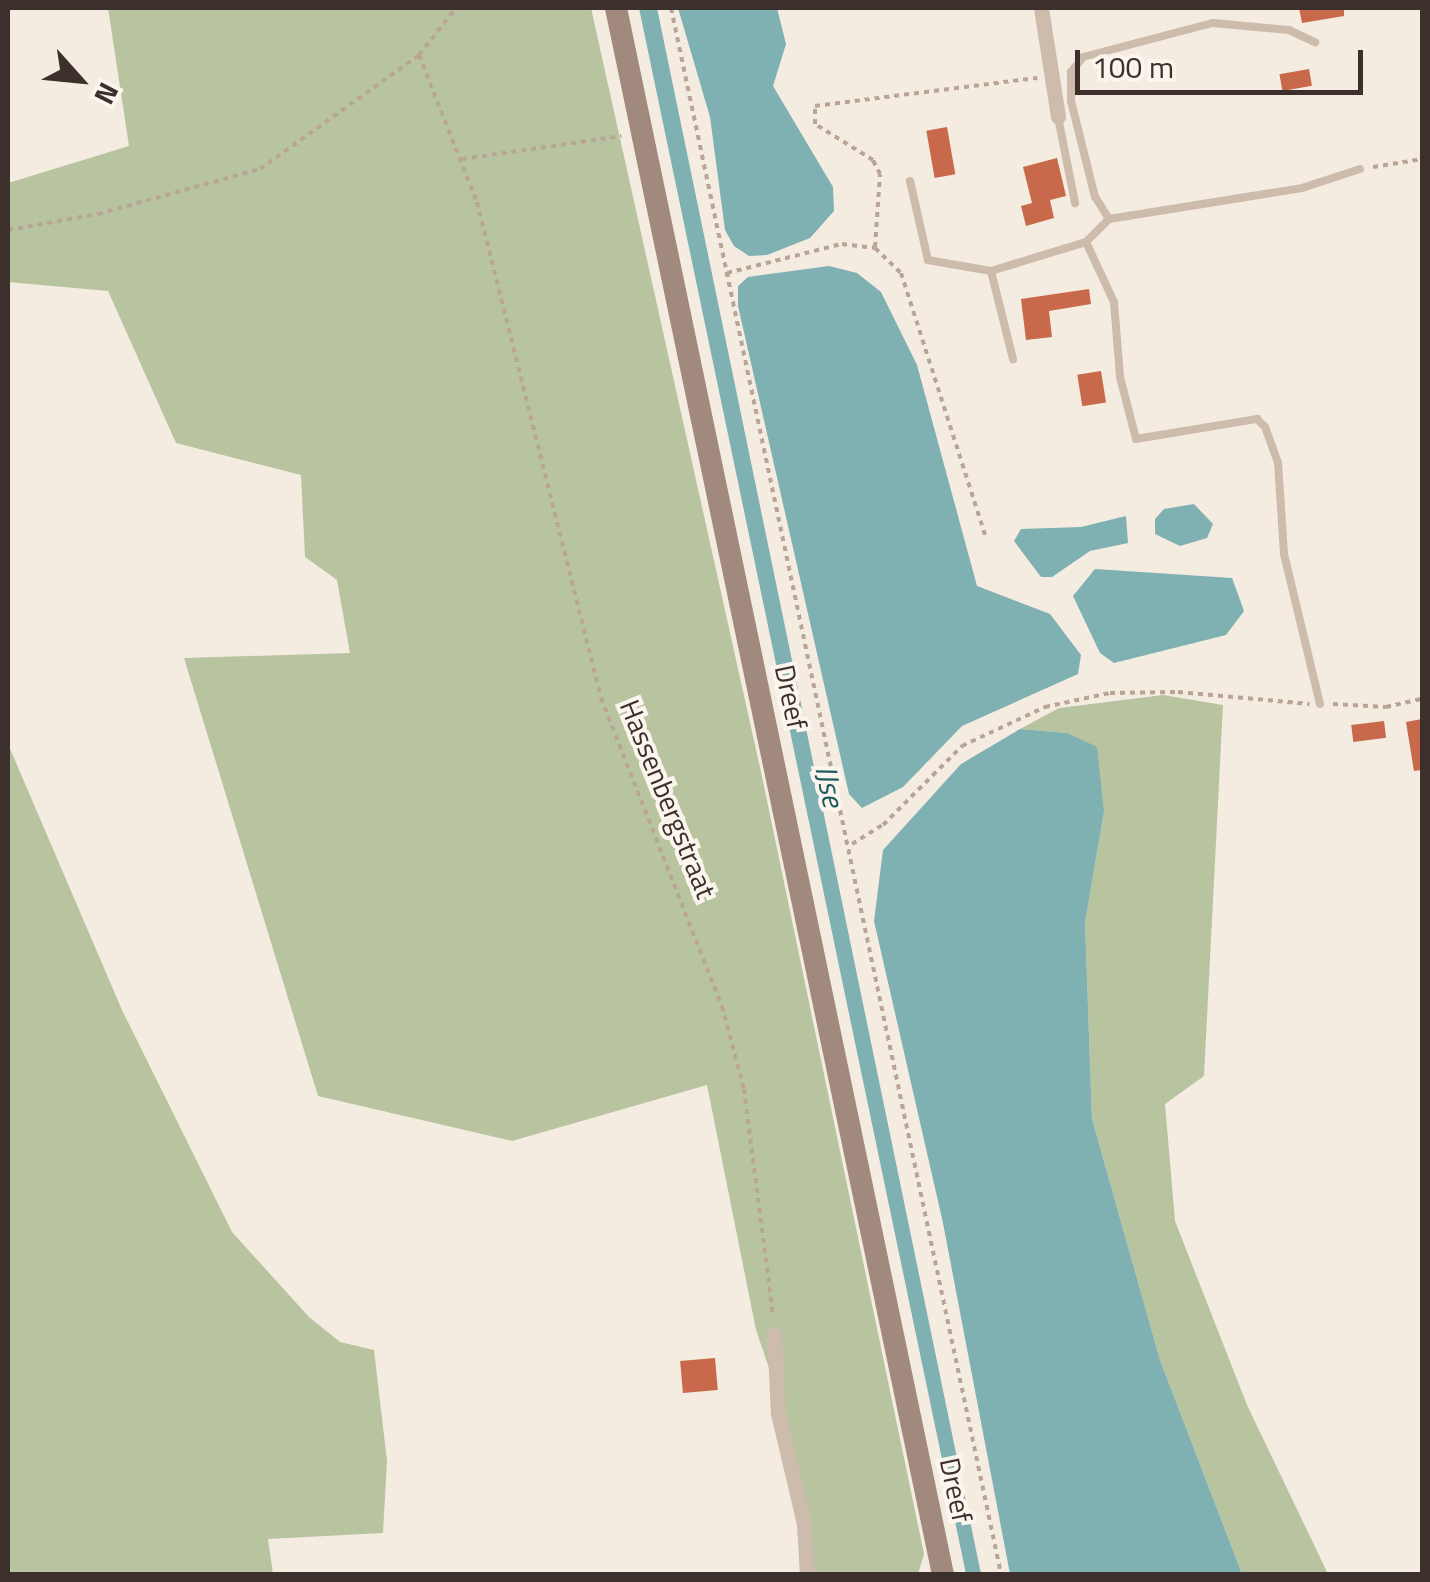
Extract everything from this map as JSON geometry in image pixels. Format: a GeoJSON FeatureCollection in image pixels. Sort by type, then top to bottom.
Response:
{"type":"FeatureCollection","features":[{"type":"Feature","properties":{"kind":"main road","name":"Dreef"},"geometry":{"type":"LineString","coordinates":[[616,8],[943,1574]]}},
{"type":"Feature","properties":{"kind":"street"},"geometry":{"type":"LineString","coordinates":[[1042,8],[1058,118]]}},
{"type":"Feature","properties":{"kind":"street"},"geometry":{"type":"LineString","coordinates":[[774,1334],[778,1414],[804,1524],[807,1574]]}},
{"type":"Feature","properties":{"kind":"lane"},"geometry":{"type":"LineString","coordinates":[[1109,219],[1094,197],[1072,101],[1071,72],[1084,57],[1213,23],[1289,30],[1315,42]]}},
{"type":"Feature","properties":{"kind":"lane"},"geometry":{"type":"LineString","coordinates":[[1058,118],[1074,203]]}},
{"type":"Feature","properties":{"kind":"lane"},"geometry":{"type":"LineString","coordinates":[[910,181],[928,260],[991,271],[1086,242],[1109,219],[1302,188],[1360,169]]}},
{"type":"Feature","properties":{"kind":"lane"},"geometry":{"type":"LineString","coordinates":[[1086,242],[1114,302],[1120,377],[1136,439],[1257,419],[1266,427],[1278,463],[1284,554],[1320,704]]}},
{"type":"Feature","properties":{"kind":"lane"},"geometry":{"type":"LineString","coordinates":[[991,271],[1013,359]]}},
{"type":"Feature","properties":{"kind":"path"},"geometry":{"type":"LineString","coordinates":[[8,230],[98,214],[260,169],[420,55],[456,8]]}},
{"type":"Feature","properties":{"kind":"path"},"geometry":{"type":"LineString","coordinates":[[671,8],[851,844],[1000,1574]]}},
{"type":"Feature","properties":{"kind":"path","name":"Hassenbergstraat"},"geometry":{"type":"LineString","coordinates":[[420,55],[462,159],[514,334],[601,698],[722,1006],[744,1088],[774,1334]]}},
{"type":"Feature","properties":{"kind":"path"},"geometry":{"type":"LineString","coordinates":[[876,248],[880,174],[872,160],[815,124],[815,106],[1052,74]]}},
{"type":"Feature","properties":{"kind":"path"},"geometry":{"type":"LineString","coordinates":[[462,159],[642,132]]}},
{"type":"Feature","properties":{"kind":"path"},"geometry":{"type":"LineString","coordinates":[[1360,169],[1422,158]]}},
{"type":"Feature","properties":{"kind":"path"},"geometry":{"type":"LineString","coordinates":[[727,273],[842,244],[876,248],[902,273],[985,535]]}},
{"type":"Feature","properties":{"kind":"path"},"geometry":{"type":"LineString","coordinates":[[851,844],[883,824],[962,746],[1014,719],[1110,694],[1218,697]]}},
{"type":"Feature","properties":{"kind":"green space"},"geometry":{"type":"Polygon","coordinates":[[[108,8],[591,8],[761,772],[924,1554],[918,1574],[809,1574],[779,1397],[756,1330],[707,1085],[512,1141],[318,1096],[184,658],[350,653],[337,580],[305,557],[301,475],[176,443],[108,291],[8,282],[8,183],[129,146],[108,8]]]}},
{"type":"Feature","properties":{"kind":"green space"},"geometry":{"type":"Polygon","coordinates":[[[1163,695],[1223,705],[1204,1076],[1165,1104],[1175,1221],[1247,1405],[1328,1574],[1242,1574],[1160,1360],[1092,1119],[1085,921],[1104,812],[1067,733],[1020,729],[1059,708],[1163,695]]]}},
{"type":"Feature","properties":{"kind":"green space"},"geometry":{"type":"Polygon","coordinates":[[[8,744],[122,1010],[232,1232],[309,1317],[340,1342],[374,1350],[387,1461],[383,1533],[268,1539],[273,1574],[8,1574],[8,744]]]}},
{"type":"Feature","properties":{"kind":"water"},"geometry":{"type":"Polygon","coordinates":[[[639,8],[657,8],[981,1574],[966,1574],[639,8]]]}},
{"type":"Feature","properties":{"kind":"water"},"geometry":{"type":"Polygon","coordinates":[[[678,8],[777,8],[786,44],[773,86],[833,187],[834,211],[810,238],[767,255],[749,256],[734,246],[725,230],[710,117],[678,8]]]}},
{"type":"Feature","properties":{"kind":"water"},"geometry":{"type":"Polygon","coordinates":[[[829,266],[857,273],[881,292],[917,365],[977,586],[1050,614],[1081,655],[1078,674],[962,726],[903,787],[862,808],[849,794],[738,306],[738,286],[748,277],[829,266]]]}},
{"type":"Feature","properties":{"kind":"water"},"geometry":{"type":"Polygon","coordinates":[[[1194,504],[1213,524],[1207,538],[1180,546],[1155,534],[1155,519],[1164,509],[1194,504]]]}},
{"type":"Feature","properties":{"kind":"water"},"geometry":{"type":"Polygon","coordinates":[[[1126,516],[1128,543],[1090,551],[1052,577],[1041,577],[1014,541],[1021,529],[1081,527],[1126,516]]]}},
{"type":"Feature","properties":{"kind":"water"},"geometry":{"type":"Polygon","coordinates":[[[1095,569],[1232,578],[1244,611],[1226,635],[1114,663],[1100,653],[1073,596],[1095,569]]]}},
{"type":"Feature","properties":{"kind":"water"},"geometry":{"type":"Polygon","coordinates":[[[1020,729],[1067,733],[1097,747],[1104,812],[1085,922],[1092,1119],[1160,1360],[1242,1574],[1010,1574],[943,1223],[874,921],[883,850],[961,764],[1020,729]]]}},
{"type":"Feature","properties":{"kind":"building"},"geometry":{"type":"Polygon","coordinates":[[[1299,8],[1344,8],[1344,16],[1302,23],[1299,8]]]}},
{"type":"Feature","properties":{"kind":"building"},"geometry":{"type":"Polygon","coordinates":[[[1309,69],[1312,86],[1282,91],[1279,74],[1309,69]]]}},
{"type":"Feature","properties":{"kind":"building"},"geometry":{"type":"Polygon","coordinates":[[[947,127],[955,174],[935,178],[926,131],[947,127]]]}},
{"type":"Feature","properties":{"kind":"building"},"geometry":{"type":"Polygon","coordinates":[[[1057,158],[1066,196],[1050,200],[1054,218],[1026,226],[1021,206],[1032,203],[1023,167],[1057,158]]]}},
{"type":"Feature","properties":{"kind":"building"},"geometry":{"type":"Polygon","coordinates":[[[1089,289],[1091,304],[1049,311],[1052,337],[1026,340],[1021,299],[1089,289]]]}},
{"type":"Feature","properties":{"kind":"building"},"geometry":{"type":"Polygon","coordinates":[[[1101,371],[1106,403],[1082,406],[1077,375],[1101,371]]]}},
{"type":"Feature","properties":{"kind":"building"},"geometry":{"type":"Polygon","coordinates":[[[1422,719],[1422,770],[1414,771],[1406,722],[1422,719]]]}},
{"type":"Feature","properties":{"kind":"building"},"geometry":{"type":"Polygon","coordinates":[[[1384,721],[1386,738],[1353,742],[1351,725],[1384,721]]]}},
{"type":"Feature","properties":{"kind":"building"},"geometry":{"type":"Polygon","coordinates":[[[715,1358],[718,1390],[683,1393],[680,1361],[715,1358]]]}},
{"type":"Feature","properties":{"kind":"water label","name":"IJse"},"geometry":{"type":"Point","coordinates":[830,786]}}]}
